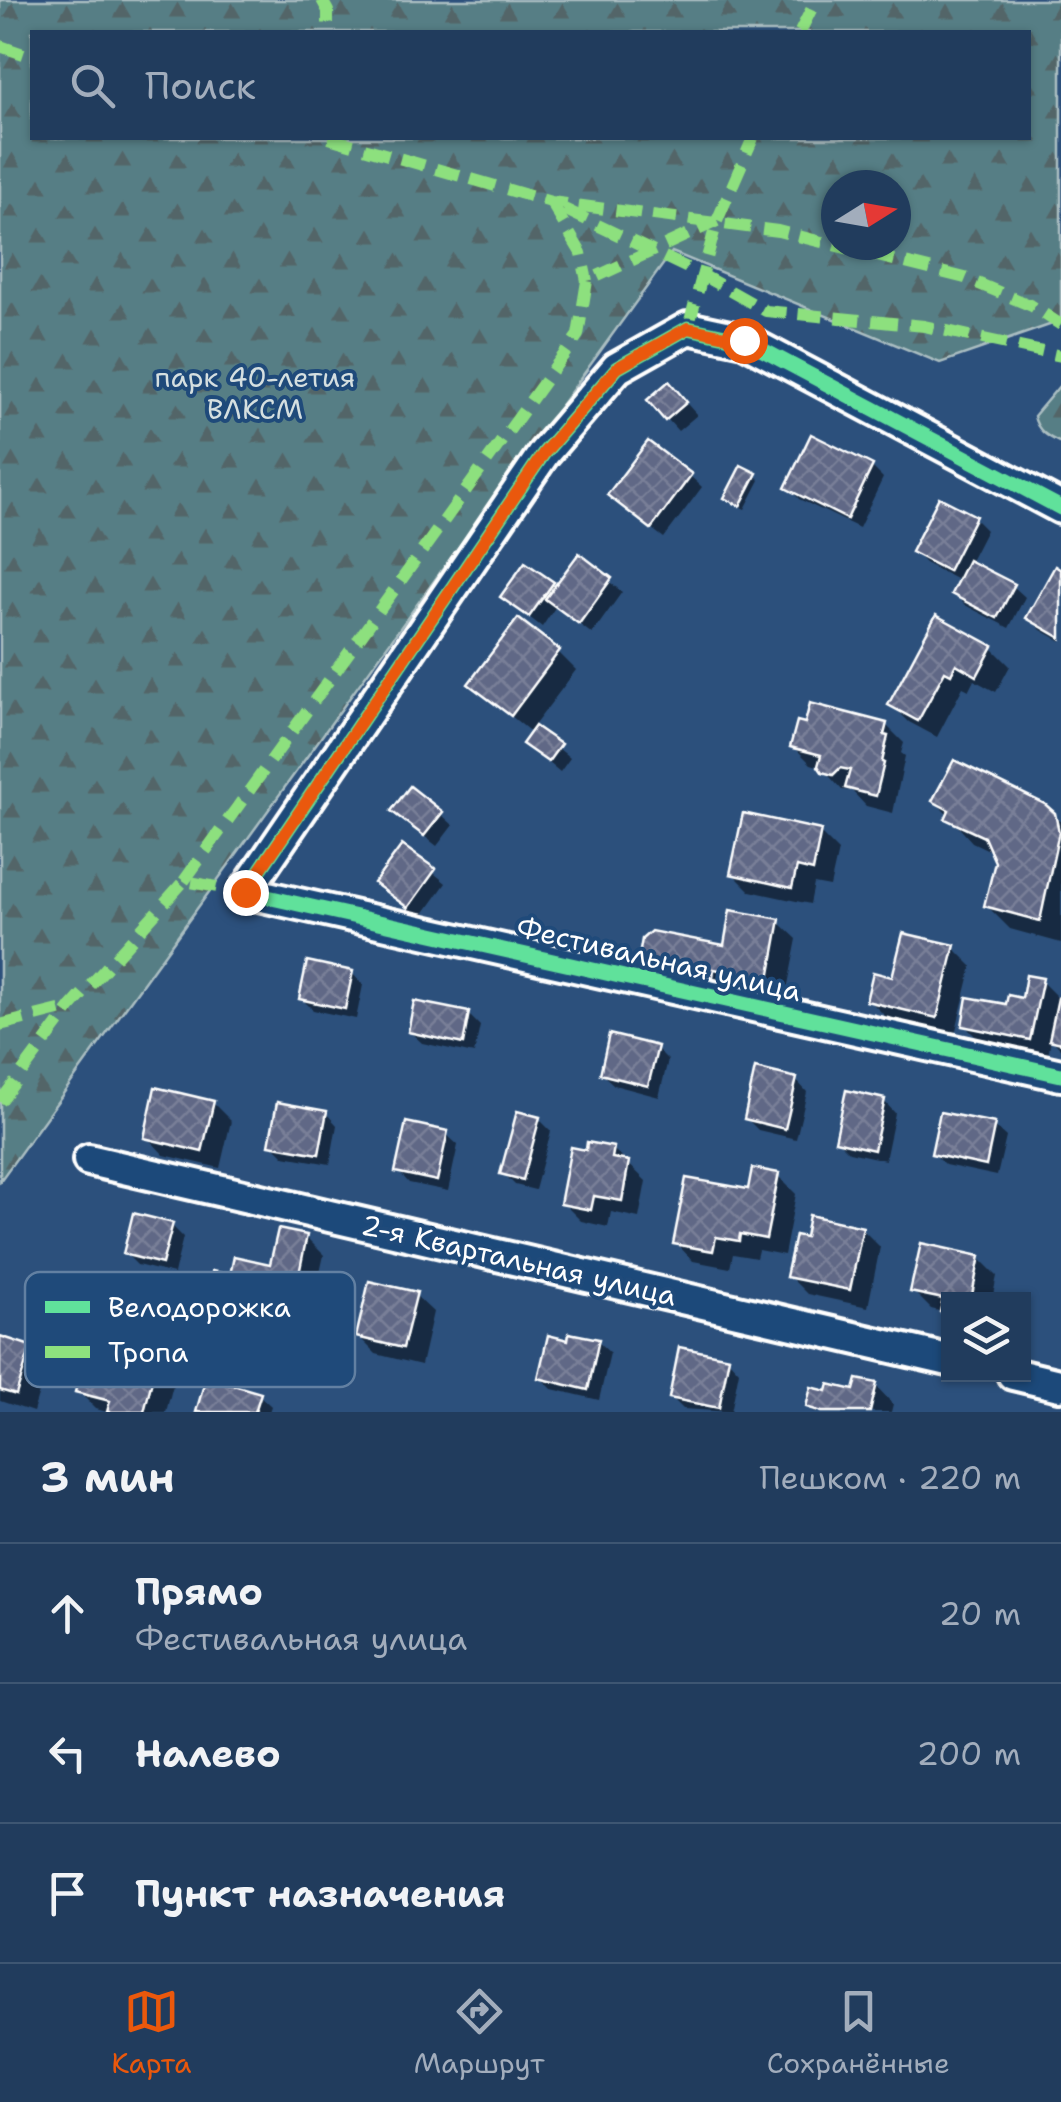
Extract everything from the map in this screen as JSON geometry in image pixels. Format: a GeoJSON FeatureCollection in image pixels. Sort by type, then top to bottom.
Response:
{"type":"FeatureCollection","features":[{"type":"Feature","properties":{"kind":"street","name":"Фестивальная улица"},"geometry":{"type":"LineString","coordinates":[[1061,508],[744,340],[688,328],[617,368],[544,453],[245,892],[1061,1074]]}},
{"type":"Feature","properties":{"kind":"street","name":"2-я Квартальная улица"},"geometry":{"type":"LineString","coordinates":[[89,1160],[941,1358]]}},
{"type":"Feature","properties":{"kind":"street"},"geometry":{"type":"LineString","coordinates":[[1031,1382],[1056,1393]]}},
{"type":"Feature","properties":{"kind":"green space","name":"парк 40-летия ВЛКСМ"},"geometry":{"type":"Polygon","coordinates":[[[0,0],[1061,0],[1061,321],[940,363],[672,252],[0,1181],[0,0]]]}},
{"type":"Feature","properties":{"kind":"green space"},"geometry":{"type":"Polygon","coordinates":[[[1061,384],[1061,443],[1044,433],[1034,416],[1061,384]]]}},
{"type":"Feature","properties":{"kind":"building"},"geometry":{"type":"Polygon","coordinates":[[[669,381],[687,402],[665,421],[647,400],[669,381]]]}},
{"type":"Feature","properties":{"kind":"building"},"geometry":{"type":"Polygon","coordinates":[[[811,434],[873,465],[847,519],[785,488],[811,434]]]}},
{"type":"Feature","properties":{"kind":"building"},"geometry":{"type":"Polygon","coordinates":[[[648,441],[692,474],[651,529],[607,495],[648,441]]]}},
{"type":"Feature","properties":{"kind":"building"},"geometry":{"type":"Polygon","coordinates":[[[741,465],[757,473],[740,506],[724,498],[741,465]]]}},
{"type":"Feature","properties":{"kind":"building"},"geometry":{"type":"Polygon","coordinates":[[[939,497],[976,516],[948,571],[911,552],[939,497]]]}},
{"type":"Feature","properties":{"kind":"building"},"geometry":{"type":"Polygon","coordinates":[[[579,553],[612,578],[579,624],[545,599],[579,553]]]}},
{"type":"Feature","properties":{"kind":"building"},"geometry":{"type":"Polygon","coordinates":[[[968,560],[1015,584],[997,618],[951,594],[968,560]]]}},
{"type":"Feature","properties":{"kind":"building"},"geometry":{"type":"Polygon","coordinates":[[[525,562],[554,582],[529,617],[500,597],[525,562]]]}},
{"type":"Feature","properties":{"kind":"building"},"geometry":{"type":"Polygon","coordinates":[[[1055,566],[1061,570],[1061,638],[1026,618],[1055,566]]]}},
{"type":"Feature","properties":{"kind":"building"},"geometry":{"type":"Polygon","coordinates":[[[936,615],[993,646],[977,676],[956,664],[951,674],[945,671],[918,721],[888,705],[936,615]]]}},
{"type":"Feature","properties":{"kind":"building"},"geometry":{"type":"Polygon","coordinates":[[[518,618],[560,650],[511,716],[468,684],[518,618]]]}},
{"type":"Feature","properties":{"kind":"building"},"geometry":{"type":"Polygon","coordinates":[[[810,703],[887,723],[876,796],[845,788],[850,770],[840,768],[833,775],[822,772],[818,766],[821,755],[790,747],[797,721],[805,723],[810,703]]]}},
{"type":"Feature","properties":{"kind":"building"},"geometry":{"type":"Polygon","coordinates":[[[535,726],[561,744],[548,762],[522,744],[535,726]]]}},
{"type":"Feature","properties":{"kind":"building"},"geometry":{"type":"Polygon","coordinates":[[[954,760],[1045,804],[1055,813],[1059,832],[1040,921],[984,906],[995,862],[984,837],[945,819],[949,810],[932,801],[954,760]]]}},
{"type":"Feature","properties":{"kind":"building"},"geometry":{"type":"Polygon","coordinates":[[[410,786],[443,812],[424,836],[391,811],[410,786]]]}},
{"type":"Feature","properties":{"kind":"building"},"geometry":{"type":"Polygon","coordinates":[[[743,813],[821,830],[813,871],[797,867],[792,888],[730,874],[743,813]]]}},
{"type":"Feature","properties":{"kind":"building"},"geometry":{"type":"Polygon","coordinates":[[[402,845],[436,869],[408,908],[374,883],[402,845]]]}},
{"type":"Feature","properties":{"kind":"building"},"geometry":{"type":"Polygon","coordinates":[[[730,910],[780,919],[769,979],[714,969],[713,977],[638,962],[642,939],[651,931],[724,945],[730,910]]]}},
{"type":"Feature","properties":{"kind":"building"},"geometry":{"type":"Polygon","coordinates":[[[903,933],[955,945],[937,1018],[866,1001],[873,972],[892,977],[903,933]]]}},
{"type":"Feature","properties":{"kind":"building"},"geometry":{"type":"Polygon","coordinates":[[[307,961],[353,971],[345,1009],[299,999],[307,961]]]}},
{"type":"Feature","properties":{"kind":"building"},"geometry":{"type":"Polygon","coordinates":[[[1026,975],[1043,978],[1030,1040],[962,1026],[967,997],[1006,1004],[1008,995],[1022,998],[1026,975]]]}},
{"type":"Feature","properties":{"kind":"building"},"geometry":{"type":"Polygon","coordinates":[[[1058,998],[1061,999],[1061,1043],[1049,1040],[1058,998]]]}},
{"type":"Feature","properties":{"kind":"building"},"geometry":{"type":"Polygon","coordinates":[[[414,1001],[469,1012],[463,1044],[408,1032],[414,1001]]]}},
{"type":"Feature","properties":{"kind":"building"},"geometry":{"type":"Polygon","coordinates":[[[609,1034],[658,1046],[648,1086],[600,1074],[609,1034]]]}},
{"type":"Feature","properties":{"kind":"building"},"geometry":{"type":"Polygon","coordinates":[[[755,1068],[797,1078],[785,1129],[744,1119],[755,1068]]]}},
{"type":"Feature","properties":{"kind":"building"},"geometry":{"type":"Polygon","coordinates":[[[155,1087],[214,1101],[202,1152],[144,1138],[155,1087]]]}},
{"type":"Feature","properties":{"kind":"building"},"geometry":{"type":"Polygon","coordinates":[[[846,1090],[885,1099],[874,1150],[835,1141],[846,1090]]]}},
{"type":"Feature","properties":{"kind":"building"},"geometry":{"type":"Polygon","coordinates":[[[277,1102],[327,1111],[319,1154],[269,1145],[277,1102]]]}},
{"type":"Feature","properties":{"kind":"building"},"geometry":{"type":"Polygon","coordinates":[[[517,1111],[540,1117],[523,1180],[500,1174],[517,1111]]]}},
{"type":"Feature","properties":{"kind":"building"},"geometry":{"type":"Polygon","coordinates":[[[940,1112],[995,1123],[986,1166],[931,1154],[940,1112]]]}},
{"type":"Feature","properties":{"kind":"building"},"geometry":{"type":"Polygon","coordinates":[[[406,1122],[448,1131],[437,1181],[395,1172],[406,1122]]]}},
{"type":"Feature","properties":{"kind":"building"},"geometry":{"type":"Polygon","coordinates":[[[587,1142],[614,1147],[612,1158],[629,1161],[622,1201],[594,1196],[591,1210],[560,1204],[571,1147],[586,1150],[587,1142]]]}},
{"type":"Feature","properties":{"kind":"building"},"geometry":{"type":"Polygon","coordinates":[[[752,1168],[779,1173],[766,1239],[740,1234],[739,1241],[716,1237],[713,1251],[673,1244],[686,1178],[748,1189],[752,1168]]]}},
{"type":"Feature","properties":{"kind":"building"},"geometry":{"type":"Polygon","coordinates":[[[133,1213],[173,1223],[162,1264],[123,1254],[133,1213]]]}},
{"type":"Feature","properties":{"kind":"building"},"geometry":{"type":"Polygon","coordinates":[[[809,1215],[863,1227],[850,1290],[786,1277],[795,1235],[805,1237],[809,1215]]]}},
{"type":"Feature","properties":{"kind":"building"},"geometry":{"type":"Polygon","coordinates":[[[278,1229],[307,1235],[299,1272],[231,1272],[234,1256],[270,1264],[278,1229]]]}},
{"type":"Feature","properties":{"kind":"building"},"geometry":{"type":"Polygon","coordinates":[[[921,1243],[980,1256],[973,1292],[941,1292],[941,1299],[910,1292],[921,1243]]]}},
{"type":"Feature","properties":{"kind":"building"},"geometry":{"type":"Polygon","coordinates":[[[369,1281],[417,1292],[403,1348],[356,1337],[369,1281]]]}},
{"type":"Feature","properties":{"kind":"building"},"geometry":{"type":"Polygon","coordinates":[[[569,1333],[599,1339],[588,1390],[538,1378],[548,1335],[568,1340],[569,1333]]]}},
{"type":"Feature","properties":{"kind":"building"},"geometry":{"type":"Polygon","coordinates":[[[0,1336],[25,1344],[25,1366],[16,1395],[0,1390],[0,1336]]]}},
{"type":"Feature","properties":{"kind":"building"},"geometry":{"type":"Polygon","coordinates":[[[679,1347],[729,1357],[719,1408],[669,1398],[679,1347]]]}},
{"type":"Feature","properties":{"kind":"building"},"geometry":{"type":"Polygon","coordinates":[[[857,1379],[877,1383],[870,1412],[822,1412],[806,1407],[811,1387],[827,1391],[829,1384],[854,1390],[857,1379]]]}},
{"type":"Feature","properties":{"kind":"building"},"geometry":{"type":"Polygon","coordinates":[[[76,1387],[150,1387],[144,1412],[107,1412],[110,1401],[75,1392],[76,1387]]]}},
{"type":"Feature","properties":{"kind":"building"},"geometry":{"type":"Polygon","coordinates":[[[203,1387],[240,1387],[261,1393],[255,1412],[196,1412],[203,1387]]]}},
{"type":"Feature","properties":{"kind":"marked path"},"geometry":{"type":"LineString","coordinates":[[322,0],[328,11],[328,30]]}},
{"type":"Feature","properties":{"kind":"marked path"},"geometry":{"type":"LineString","coordinates":[[801,30],[816,0]]}},
{"type":"Feature","properties":{"kind":"marked path"},"geometry":{"type":"LineString","coordinates":[[0,46],[30,56]]}},
{"type":"Feature","properties":{"kind":"marked path"},"geometry":{"type":"LineString","coordinates":[[336,140],[551,202],[778,231],[965,278],[1032,306],[1061,325]]}},
{"type":"Feature","properties":{"kind":"marked path"},"geometry":{"type":"LineString","coordinates":[[688,328],[717,221],[752,140]]}},
{"type":"Feature","properties":{"kind":"marked path"},"geometry":{"type":"LineString","coordinates":[[551,202],[581,253],[587,281]]}},
{"type":"Feature","properties":{"kind":"marked path"},"geometry":{"type":"LineString","coordinates":[[564,209],[702,275],[766,311],[924,326],[1061,356]]}},
{"type":"Feature","properties":{"kind":"marked path"},"geometry":{"type":"LineString","coordinates":[[184,881],[578,335],[587,281],[717,221]]}},
{"type":"Feature","properties":{"kind":"marked path"},"geometry":{"type":"LineString","coordinates":[[0,1102],[71,1007],[184,881],[245,892]]}},
{"type":"Feature","properties":{"kind":"marked path"},"geometry":{"type":"LineString","coordinates":[[0,1025],[71,1007]]}},
{"type":"Feature","properties":{"kind":"cycle path"},"geometry":{"type":"LineString","coordinates":[[1061,508],[744,340],[688,328],[617,368],[544,453],[245,892],[1061,1075]]}},
{"type":"Feature","properties":{"kind":"route"},"geometry":{"type":"LineString","coordinates":[[245,892],[544,453],[617,368],[688,328],[744,340]]}}]}
